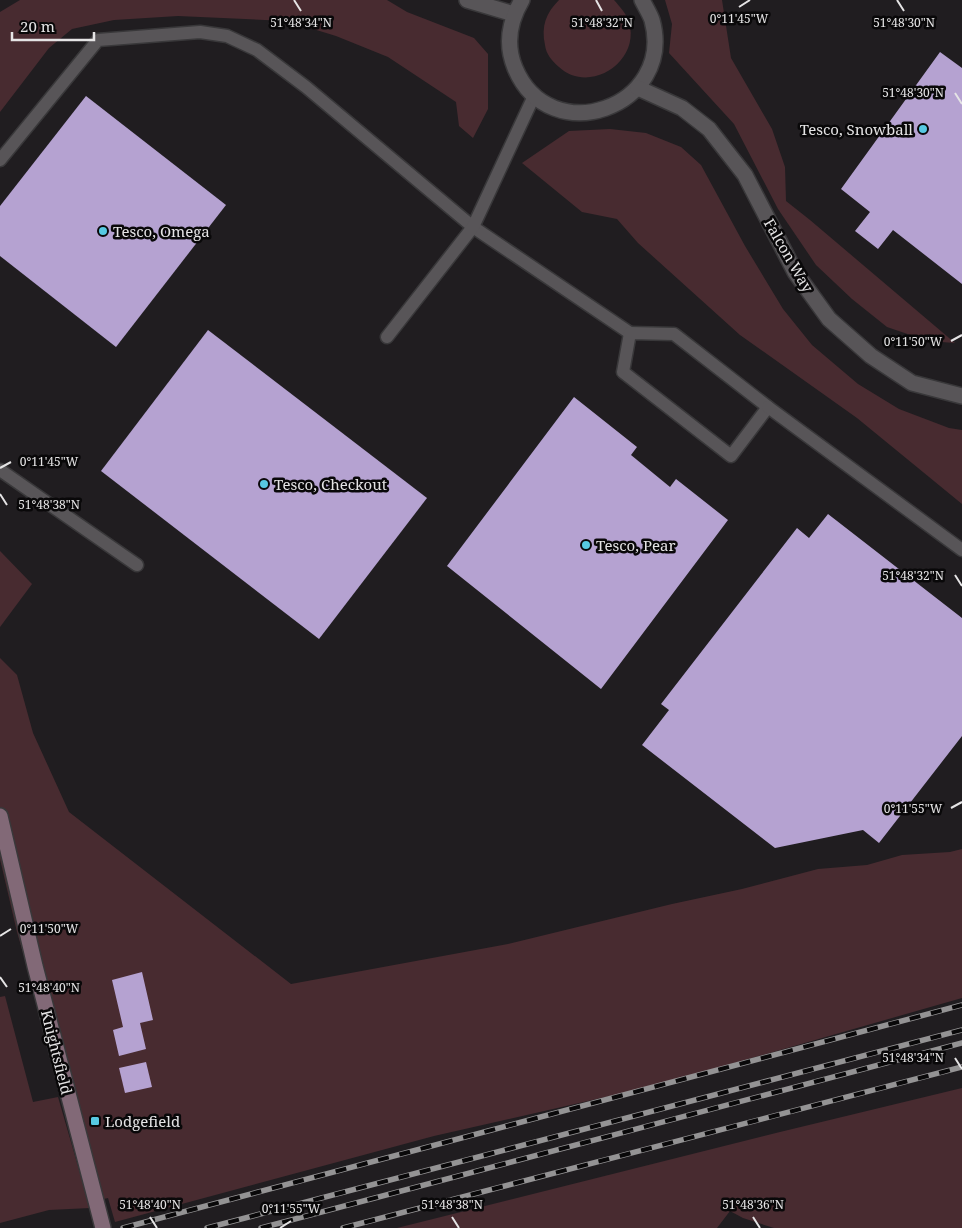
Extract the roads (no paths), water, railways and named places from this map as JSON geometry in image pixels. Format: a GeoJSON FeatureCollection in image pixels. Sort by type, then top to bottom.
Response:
{"type":"FeatureCollection","features":[{"type":"Feature","properties":{"kind":"street"},"geometry":{"type":"LineString","coordinates":[[468,0],[514,14]]}},
{"type":"Feature","properties":{"kind":"street"},"geometry":{"type":"LineString","coordinates":[[522,0],[514,14],[509,36],[511,58],[520,79],[534,96],[554,108],[576,114],[599,112],[620,103],[638,88],[650,67],[655,44],[652,20],[642,0]]}},
{"type":"Feature","properties":{"kind":"street","name":"Falcon Way"},"geometry":{"type":"LineString","coordinates":[[638,88],[682,108],[709,129],[744,175],[795,272],[829,319],[871,356],[912,383],[962,396]]}},
{"type":"Feature","properties":{"kind":"street","name":"Knightsfield"},"geometry":{"type":"LineString","coordinates":[[0,816],[33,957],[103,1228]]}},
{"type":"Feature","properties":{"kind":"lane"},"geometry":{"type":"LineString","coordinates":[[0,160],[98,40],[200,32],[227,36],[258,50],[306,87],[473,227],[630,333],[674,334],[768,407],[962,550]]}},
{"type":"Feature","properties":{"kind":"lane"},"geometry":{"type":"LineString","coordinates":[[387,337],[473,227],[534,96]]}},
{"type":"Feature","properties":{"kind":"lane"},"geometry":{"type":"LineString","coordinates":[[630,333],[623,372],[731,456],[768,407]]}},
{"type":"Feature","properties":{"kind":"lane"},"geometry":{"type":"LineString","coordinates":[[0,470],[138,565]]}},
{"type":"Feature","properties":{"kind":"railway"},"geometry":{"type":"LineString","coordinates":[[123,1228],[962,1005]]}},
{"type":"Feature","properties":{"kind":"railway"},"geometry":{"type":"LineString","coordinates":[[207,1228],[962,1030]]}},
{"type":"Feature","properties":{"kind":"railway"},"geometry":{"type":"LineString","coordinates":[[261,1228],[962,1043]]}},
{"type":"Feature","properties":{"kind":"railway"},"geometry":{"type":"LineString","coordinates":[[343,1228],[962,1067]]}},
{"type":"Feature","properties":{"kind":"place","name":"Tesco, Snowball"},"geometry":{"type":"Point","coordinates":[923,129]}},
{"type":"Feature","properties":{"kind":"place","name":"Tesco, Omega"},"geometry":{"type":"Point","coordinates":[103,231]}},
{"type":"Feature","properties":{"kind":"place","name":"Tesco, Checkout"},"geometry":{"type":"Point","coordinates":[264,484]}},
{"type":"Feature","properties":{"kind":"place","name":"Tesco, Pear"},"geometry":{"type":"Point","coordinates":[586,545]}},
{"type":"Feature","properties":{"kind":"place","name":"Lodgefield"},"geometry":{"type":"Point","coordinates":[95,1121]}}]}
